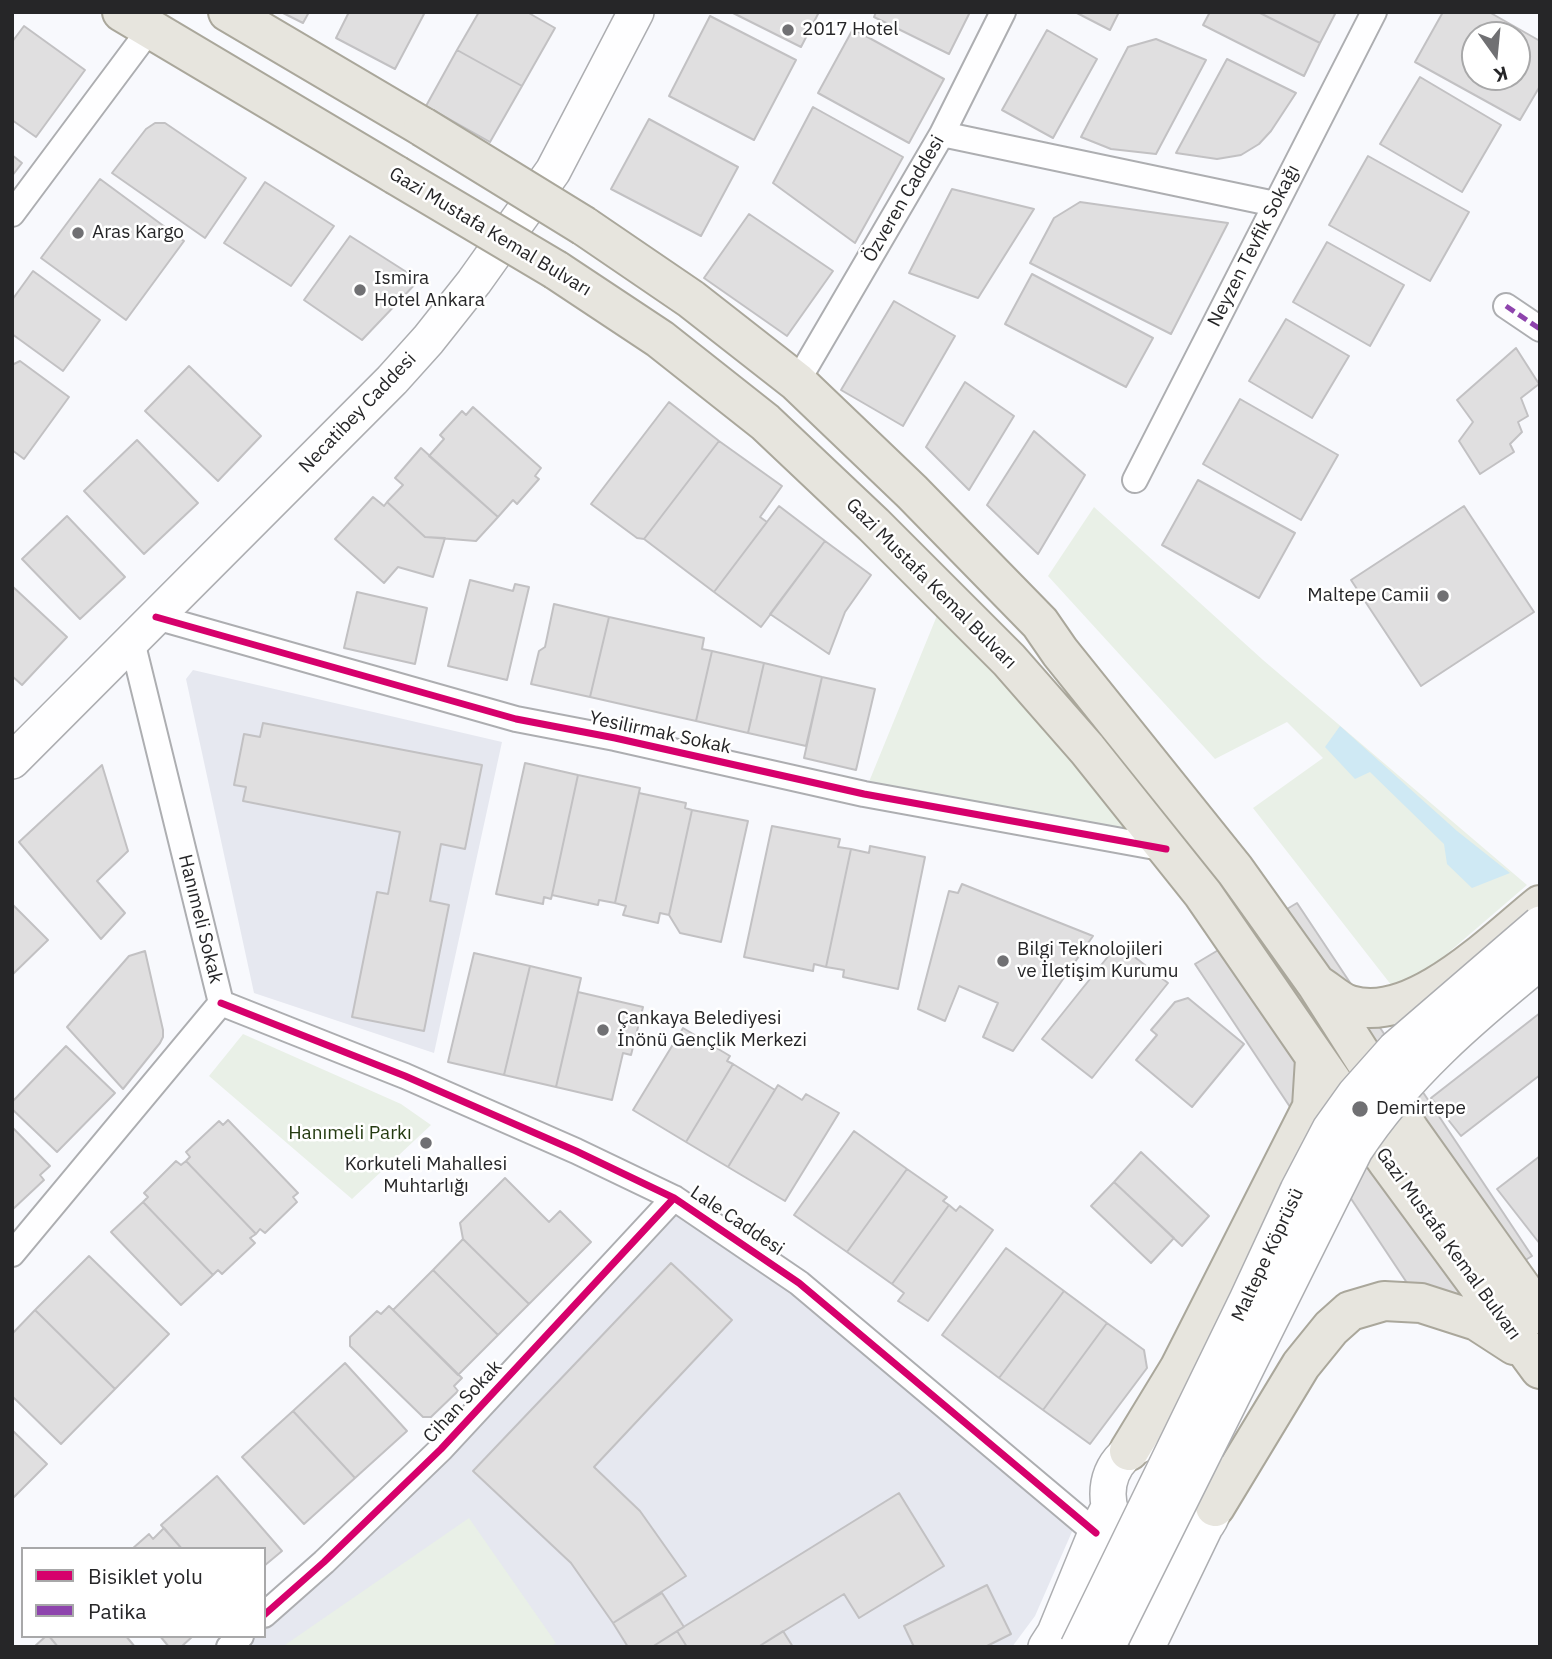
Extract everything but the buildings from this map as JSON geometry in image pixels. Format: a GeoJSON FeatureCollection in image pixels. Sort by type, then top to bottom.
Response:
{"type":"FeatureCollection","features":[{"type":"Feature","properties":{"kind":"main road","name":"Gazi Mustafa Kemal Bulvarı"},"geometry":{"type":"LineString","coordinates":[[228,12],[584,226],[691,299],[797,382],[912,492],[1040,623],[1060,652],[1228,860],[1317,985],[1410,1131],[1540,1314]]}},
{"type":"Feature","properties":{"kind":"main road","name":"Necatibey Caddesi"},"geometry":{"type":"LineString","coordinates":[[12,761],[392,380],[466,292],[553,171],[636,12]]}},
{"type":"Feature","properties":{"kind":"main road","name":"Gazi Mustafa Kemal Bulvarı"},"geometry":{"type":"LineString","coordinates":[[136,21],[556,270],[660,339],[765,422],[874,525],[1009,660],[1087,749],[1203,894],[1315,1059],[1535,1363]]}},
{"type":"Feature","properties":{"kind":"main road"},"geometry":{"type":"LineString","coordinates":[[1317,985],[1349,1005],[1378,1009],[1417,998],[1455,974],[1540,905]]}},
{"type":"Feature","properties":{"kind":"main road","name":"Maltepe Köprüsü"},"geometry":{"type":"LineString","coordinates":[[1078,1647],[1330,1129],[1355,1094],[1395,1049],[1540,924]]}},
{"type":"Feature","properties":{"kind":"main road","name":"Maltepe Köprüsü"},"geometry":{"type":"LineString","coordinates":[[1107,1647],[1355,1150],[1373,1122],[1416,1071],[1497,997],[1540,962]]}},
{"type":"Feature","properties":{"kind":"main road"},"geometry":{"type":"LineString","coordinates":[[1046,1647],[1055,1633],[1103,1520],[1111,1476],[1178,1369],[1312,1107],[1315,1059]]}},
{"type":"Feature","properties":{"kind":"main road"},"geometry":{"type":"LineString","coordinates":[[1147,1647],[1211,1516],[1301,1365],[1331,1328],[1350,1311],[1384,1301],[1421,1303],[1477,1321],[1535,1363]]}},
{"type":"Feature","properties":{"kind":"main road"},"geometry":{"type":"LineString","coordinates":[[1103,1520],[1116,1523],[1128,1536],[1143,1545],[1161,1548],[1194,1538],[1211,1516],[1216,1491],[1213,1474],[1205,1460],[1192,1449],[1177,1442],[1161,1440],[1144,1443],[1129,1451]]}},
{"type":"Feature","properties":{"kind":"street","name":"Özveren Caddesi"},"geometry":{"type":"LineString","coordinates":[[797,382],[942,134],[1003,12]]}},
{"type":"Feature","properties":{"kind":"street","name":"Neyzen Tevfik Sokağı"},"geometry":{"type":"LineString","coordinates":[[1135,480],[1374,12]]}},
{"type":"Feature","properties":{"kind":"street"},"geometry":{"type":"LineString","coordinates":[[12,214],[136,21]]}},
{"type":"Feature","properties":{"kind":"street"},"geometry":{"type":"LineString","coordinates":[[942,134],[1275,205]]}},
{"type":"Feature","properties":{"kind":"street"},"geometry":{"type":"LineString","coordinates":[[1506,306],[1540,329]]}},
{"type":"Feature","properties":{"kind":"street","name":"Yesilirmak Sokak"},"geometry":{"type":"LineString","coordinates":[[144,629],[516,719],[615,738],[864,794],[1166,849]]}},
{"type":"Feature","properties":{"kind":"street","name":"Hanımeli Sokak"},"geometry":{"type":"LineString","coordinates":[[12,1254],[221,1003],[144,629]]}},
{"type":"Feature","properties":{"kind":"street","name":"Lale Caddesi"},"geometry":{"type":"LineString","coordinates":[[221,1003],[405,1076],[576,1151],[674,1198],[799,1283],[1103,1520]]}},
{"type":"Feature","properties":{"kind":"street","name":"Cihan Sokak"},"geometry":{"type":"LineString","coordinates":[[266,1613],[324,1562],[441,1449],[674,1198]]}},
{"type":"Feature","properties":{"kind":"shaded area"},"geometry":{"type":"Polygon","coordinates":[[[193,670],[502,742],[434,1053],[254,993],[186,679],[193,670]]]}},
{"type":"Feature","properties":{"kind":"shaded area"},"geometry":{"type":"Polygon","coordinates":[[[674,1198],[1078,1518],[1035,1616],[1012,1647],[229,1647],[239,1638],[266,1638],[266,1613],[674,1198]]]}},
{"type":"Feature","properties":{"kind":"green space"},"geometry":{"type":"Polygon","coordinates":[[[1094,507],[1263,660],[1527,885],[1399,995],[1253,808],[1323,758],[1287,722],[1215,759],[1048,576],[1094,507]]]}},
{"type":"Feature","properties":{"kind":"green space"},"geometry":{"type":"Polygon","coordinates":[[[945,596],[1166,849],[864,794],[945,596]]]}},
{"type":"Feature","properties":{"kind":"green space","name":"Hanımeli Parkı"},"geometry":{"type":"Polygon","coordinates":[[[243,1034],[401,1104],[431,1125],[352,1199],[209,1076],[243,1034]]]}},
{"type":"Feature","properties":{"kind":"green space"},"geometry":{"type":"Polygon","coordinates":[[[469,1518],[556,1643],[551,1647],[282,1647],[469,1518]]]}},
{"type":"Feature","properties":{"kind":"water"},"geometry":{"type":"Polygon","coordinates":[[[1340,726],[1457,831],[1510,873],[1472,888],[1447,864],[1444,844],[1370,772],[1355,779],[1325,747],[1340,726]]]}},
{"type":"Feature","properties":{"kind":"marked path"},"geometry":{"type":"LineString","coordinates":[[1506,306],[1540,329]]}},
{"type":"Feature","properties":{"kind":"cycle path"},"geometry":{"type":"LineString","coordinates":[[156,617],[516,719],[615,738],[864,794],[1166,849]]}},
{"type":"Feature","properties":{"kind":"cycle path"},"geometry":{"type":"LineString","coordinates":[[221,1003],[405,1076],[576,1151],[674,1198],[799,1283],[1096,1533]]}},
{"type":"Feature","properties":{"kind":"cycle path"},"geometry":{"type":"LineString","coordinates":[[266,1613],[324,1562],[441,1449],[674,1198]]}},
{"type":"Feature","properties":{"kind":"place","name":"2017 Hotel"},"geometry":{"type":"Point","coordinates":[788,30]}},
{"type":"Feature","properties":{"kind":"place","name":"Aras Kargo"},"geometry":{"type":"Point","coordinates":[78,233]}},
{"type":"Feature","properties":{"kind":"place","name":"Ismira Hotel Ankara"},"geometry":{"type":"Point","coordinates":[360,290]}},
{"type":"Feature","properties":{"kind":"place","name":"Maltepe Camii"},"geometry":{"type":"Point","coordinates":[1443,596]}},
{"type":"Feature","properties":{"kind":"place","name":"Bilgi Teknolojileri ve İletişim Kurumu"},"geometry":{"type":"Point","coordinates":[1003,961]}},
{"type":"Feature","properties":{"kind":"place","name":"Çankaya Belediyesi İnönü Gençlik Merkezi"},"geometry":{"type":"Point","coordinates":[603,1030]}},
{"type":"Feature","properties":{"kind":"place","name":"Demirtepe"},"geometry":{"type":"Point","coordinates":[1360,1109]}},
{"type":"Feature","properties":{"kind":"place","name":"Korkuteli Mahallesi Muhtarlığı"},"geometry":{"type":"Point","coordinates":[426,1143]}}]}
